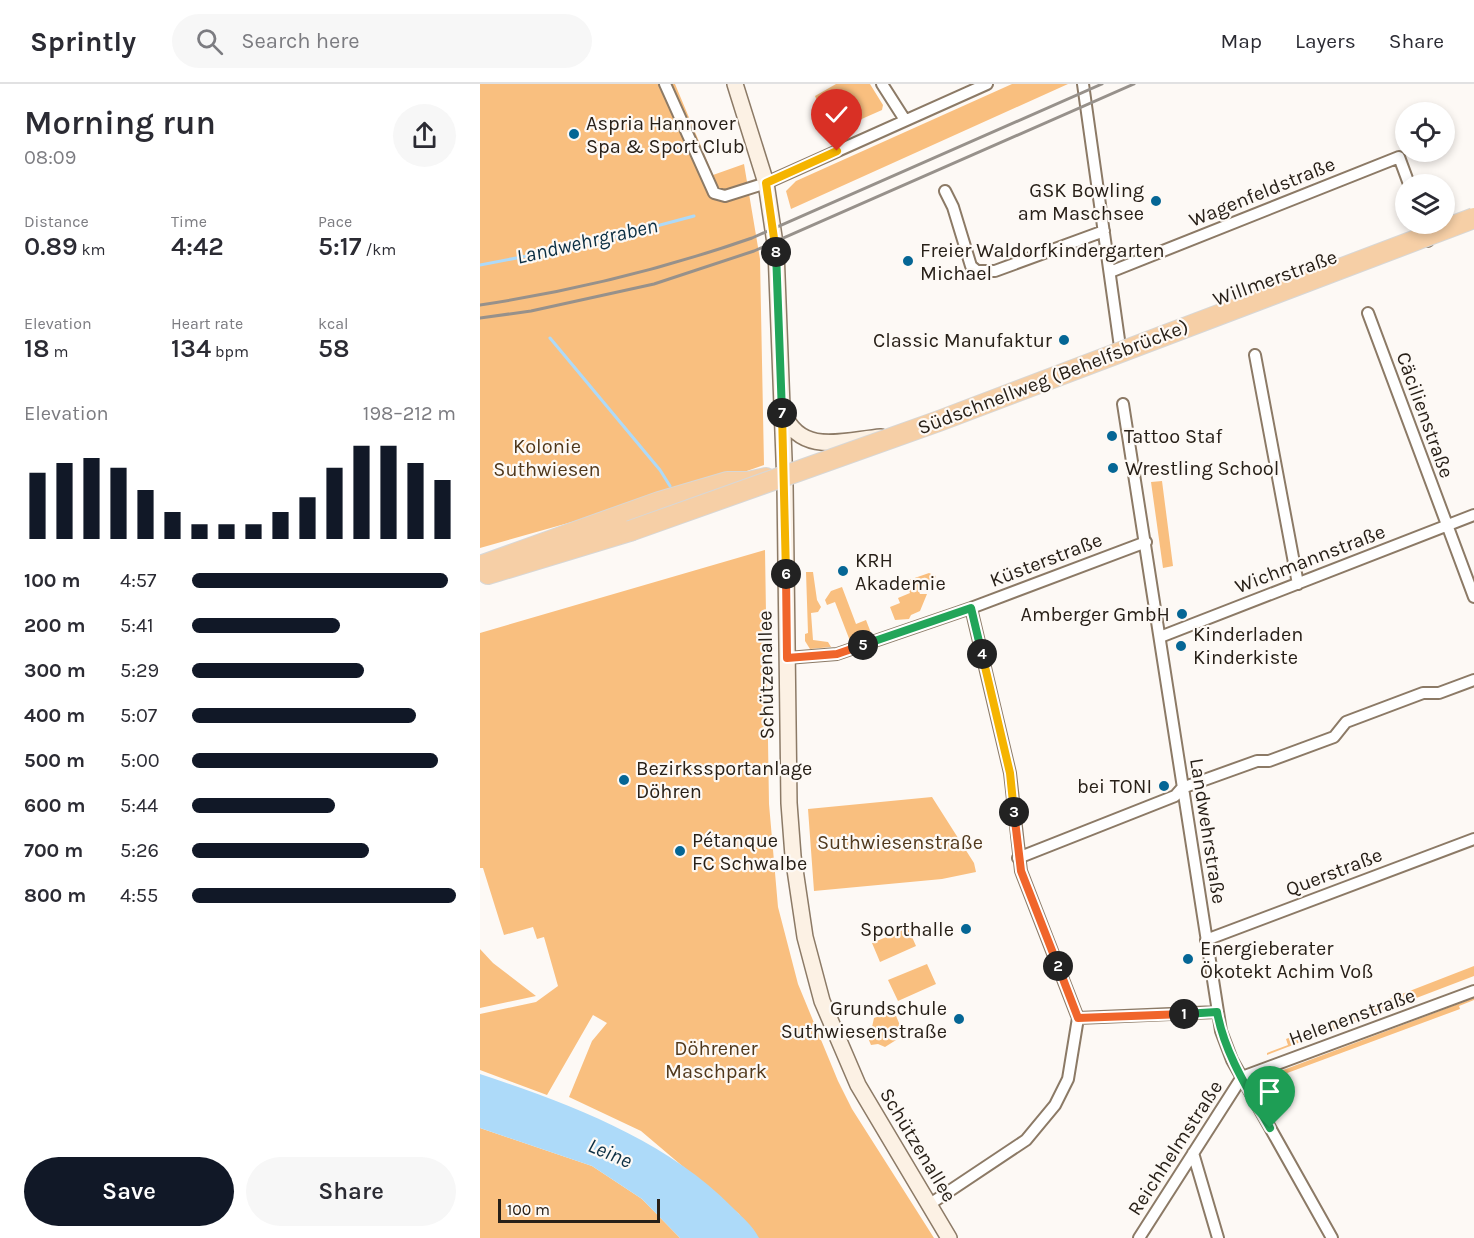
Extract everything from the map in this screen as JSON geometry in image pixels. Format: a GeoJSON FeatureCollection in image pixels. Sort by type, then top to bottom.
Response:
{"type":"FeatureCollection","features":[{"type":"Feature","properties":{"kind":"highway","name":"Südschnellweg (Behelfsbrücke)"},"geometry":{"type":"LineString","coordinates":[[1455,218],[1474,211]]}},
{"type":"Feature","properties":{"kind":"highway","name":"Südschnellweg (Behelfsbrücke)"},"geometry":{"type":"LineString","coordinates":[[629,528],[939,421],[1474,218]]}},
{"type":"Feature","properties":{"kind":"highway","name":"Südschnellweg (Behelfsbrücke)"},"geometry":{"type":"LineString","coordinates":[[629,528],[936,416],[1414,234]]}},
{"type":"Feature","properties":{"kind":"highway"},"geometry":{"type":"LineString","coordinates":[[480,567],[659,502],[727,482],[756,482],[784,471]]}},
{"type":"Feature","properties":{"kind":"highway"},"geometry":{"type":"LineString","coordinates":[[480,567],[629,528]]}},
{"type":"Feature","properties":{"kind":"highway"},"geometry":{"type":"LineString","coordinates":[[480,577],[629,528]]}},
{"type":"Feature","properties":{"kind":"street"},"geometry":{"type":"LineString","coordinates":[[665,84],[714,193],[725,196],[766,183],[987,84]]}},
{"type":"Feature","properties":{"kind":"street","name":"Schützenallee"},"geometry":{"type":"LineString","coordinates":[[735,84],[766,183],[773,220],[784,471],[790,834],[805,937],[822,1001],[843,1053],[881,1126],[949,1238]]}},
{"type":"Feature","properties":{"kind":"street"},"geometry":{"type":"LineString","coordinates":[[882,84],[905,120]]}},
{"type":"Feature","properties":{"kind":"street"},"geometry":{"type":"LineString","coordinates":[[1083,84],[1122,356]]}},
{"type":"Feature","properties":{"kind":"street","name":"Wagenfeldstraße"},"geometry":{"type":"LineString","coordinates":[[1110,272],[1399,156],[1405,174]]}},
{"type":"Feature","properties":{"kind":"street"},"geometry":{"type":"LineString","coordinates":[[945,191],[971,266],[977,271],[995,271],[1104,231]]}},
{"type":"Feature","properties":{"kind":"street","name":"Willmerstraße"},"geometry":{"type":"LineString","coordinates":[[784,471],[1122,356],[1474,227]]}},
{"type":"Feature","properties":{"kind":"street"},"geometry":{"type":"LineString","coordinates":[[1426,234],[1429,244]]}},
{"type":"Feature","properties":{"kind":"street","name":"Cäcilienstraße"},"geometry":{"type":"LineString","coordinates":[[1368,313],[1474,597]]}},
{"type":"Feature","properties":{"kind":"street"},"geometry":{"type":"LineString","coordinates":[[1255,355],[1298,584]]}},
{"type":"Feature","properties":{"kind":"street","name":"Landwehrstraße"},"geometry":{"type":"LineString","coordinates":[[1123,405],[1221,1030],[1242,1077],[1332,1238]]}},
{"type":"Feature","properties":{"kind":"street"},"geometry":{"type":"LineString","coordinates":[[782,411],[796,434],[815,442],[887,436]]}},
{"type":"Feature","properties":{"kind":"street","name":"Wichmannstraße"},"geometry":{"type":"LineString","coordinates":[[1160,637],[1474,515]]}},
{"type":"Feature","properties":{"kind":"street","name":"Küsterstraße"},"geometry":{"type":"LineString","coordinates":[[787,658],[837,654],[971,608],[1146,542]]}},
{"type":"Feature","properties":{"kind":"street"},"geometry":{"type":"LineString","coordinates":[[930,1204],[1026,1140],[1055,1105],[1068,1079],[1078,1018],[1021,871],[1010,773],[971,608]]}},
{"type":"Feature","properties":{"kind":"street"},"geometry":{"type":"LineString","coordinates":[[1018,858],[1175,796],[1182,788],[1257,761],[1269,761],[1335,737],[1346,722],[1423,693],[1439,693],[1474,680]]}},
{"type":"Feature","properties":{"kind":"street","name":"Querstraße"},"geometry":{"type":"LineString","coordinates":[[1206,940],[1474,839]]}},
{"type":"Feature","properties":{"kind":"street","name":"Helenenstraße"},"geometry":{"type":"LineString","coordinates":[[1242,1077],[1474,991]]}},
{"type":"Feature","properties":{"kind":"street"},"geometry":{"type":"LineString","coordinates":[[1078,1018],[1217,1012]]}},
{"type":"Feature","properties":{"kind":"street","name":"Reichhelmstraße"},"geometry":{"type":"LineString","coordinates":[[1139,1238],[1242,1077]]}},
{"type":"Feature","properties":{"kind":"street"},"geometry":{"type":"LineString","coordinates":[[1193,1153],[1218,1238]]}},
{"type":"Feature","properties":{"kind":"green space","name":"Kolonie Suthwiesen"},"geometry":{"type":"Polygon","coordinates":[[[480,84],[675,84],[713,175],[744,164],[760,259],[764,465],[724,479],[480,548],[480,84]]]}},
{"type":"Feature","properties":{"kind":"green space"},"geometry":{"type":"Polygon","coordinates":[[[836,84],[870,84],[883,105],[882,110],[830,133],[815,96],[836,84]]]}},
{"type":"Feature","properties":{"kind":"green space"},"geometry":{"type":"Polygon","coordinates":[[[1012,84],[1068,84],[791,209],[786,191],[796,181],[1012,84]]]}},
{"type":"Feature","properties":{"kind":"green space"},"geometry":{"type":"Polygon","coordinates":[[[1162,481],[1173,566],[1163,568],[1151,482],[1162,481]]]}},
{"type":"Feature","properties":{"kind":"green space","name":"Döhrener Maschpark"},"geometry":{"type":"Polygon","coordinates":[[[765,550],[769,804],[778,907],[798,984],[838,1081],[852,1109],[934,1238],[755,1238],[739,1214],[641,1131],[569,1097],[592,1041],[607,1023],[593,1015],[547,1095],[480,1070],[480,1014],[536,1002],[558,986],[544,937],[537,939],[533,927],[504,935],[483,868],[480,868],[480,633],[765,550]]]}},
{"type":"Feature","properties":{"kind":"green space"},"geometry":{"type":"Polygon","coordinates":[[[806,572],[813,572],[817,600],[821,607],[818,612],[811,613],[813,640],[828,642],[831,647],[810,649],[805,641],[805,634],[808,633],[806,572]]]}},
{"type":"Feature","properties":{"kind":"green space"},"geometry":{"type":"Polygon","coordinates":[[[929,573],[936,576],[931,589],[928,590],[924,586],[918,589],[920,594],[927,594],[920,611],[911,615],[909,619],[895,620],[890,607],[900,603],[898,598],[910,593],[906,581],[929,573]]]}},
{"type":"Feature","properties":{"kind":"green space"},"geometry":{"type":"Polygon","coordinates":[[[842,587],[856,624],[866,620],[871,633],[850,641],[835,602],[827,605],[825,600],[831,591],[842,587]]]}},
{"type":"Feature","properties":{"kind":"green space","name":"Suthwiesenstraße"},"geometry":{"type":"Polygon","coordinates":[[[932,797],[974,863],[976,872],[942,879],[814,891],[808,809],[932,797]]]}},
{"type":"Feature","properties":{"kind":"green space"},"geometry":{"type":"Polygon","coordinates":[[[908,928],[916,946],[880,962],[872,943],[908,928]]]}},
{"type":"Feature","properties":{"kind":"green space"},"geometry":{"type":"Polygon","coordinates":[[[480,949],[493,963],[536,996],[480,1008],[480,949]]]}},
{"type":"Feature","properties":{"kind":"green space"},"geometry":{"type":"Polygon","coordinates":[[[927,964],[936,984],[898,1001],[888,980],[927,964]]]}},
{"type":"Feature","properties":{"kind":"green space"},"geometry":{"type":"Polygon","coordinates":[[[1474,966],[1474,976],[1267,1055],[1267,1053],[1288,1045],[1286,1039],[1474,966]]]}},
{"type":"Feature","properties":{"kind":"green space"},"geometry":{"type":"Polygon","coordinates":[[[1474,998],[1459,1006],[1460,1009],[1271,1079],[1270,1075],[1474,998]]]}},
{"type":"Feature","properties":{"kind":"green space"},"geometry":{"type":"Polygon","coordinates":[[[894,1011],[904,1035],[885,1047],[878,1044],[871,1045],[865,1031],[872,1027],[874,1018],[894,1011]]]}},
{"type":"Feature","properties":{"kind":"green space"},"geometry":{"type":"Polygon","coordinates":[[[480,1128],[592,1166],[642,1199],[680,1238],[480,1238],[480,1128]]]}},
{"type":"Feature","properties":{"kind":"water","name":"Leine"},"geometry":{"type":"Polygon","coordinates":[[[480,1074],[581,1111],[646,1143],[706,1183],[747,1222],[759,1238],[680,1238],[642,1199],[592,1166],[480,1128],[480,1074]]]}},
{"type":"Feature","properties":{"kind":"waterway","name":"Landwehrgraben"},"geometry":{"type":"LineString","coordinates":[[480,265],[589,244],[694,216]]}},
{"type":"Feature","properties":{"kind":"waterway"},"geometry":{"type":"LineString","coordinates":[[550,338],[660,470],[670,486]]}},
{"type":"Feature","properties":{"kind":"railway"},"geometry":{"type":"LineString","coordinates":[[480,305],[618,278],[685,260],[752,238],[1102,84]]}},
{"type":"Feature","properties":{"kind":"railway"},"geometry":{"type":"LineString","coordinates":[[480,318],[531,311],[654,284],[754,251],[1134,84]]}},
{"type":"Feature","properties":{"kind":"place","name":"Aspria Hannover Spa & Sport Club"},"geometry":{"type":"Point","coordinates":[574,134]}},
{"type":"Feature","properties":{"kind":"place","name":"GSK Bowling am Maschsee"},"geometry":{"type":"Point","coordinates":[1156,201]}},
{"type":"Feature","properties":{"kind":"place","name":"Freier Waldorfkindergarten Michael"},"geometry":{"type":"Point","coordinates":[908,261]}},
{"type":"Feature","properties":{"kind":"place","name":"Classic Manufaktur"},"geometry":{"type":"Point","coordinates":[1064,340]}},
{"type":"Feature","properties":{"kind":"place","name":"Tattoo Staf"},"geometry":{"type":"Point","coordinates":[1112,436]}},
{"type":"Feature","properties":{"kind":"place","name":"Wrestling School"},"geometry":{"type":"Point","coordinates":[1113,468]}},
{"type":"Feature","properties":{"kind":"place","name":"KRH Akademie"},"geometry":{"type":"Point","coordinates":[843,571]}},
{"type":"Feature","properties":{"kind":"place","name":"Amberger GmbH"},"geometry":{"type":"Point","coordinates":[1182,614]}},
{"type":"Feature","properties":{"kind":"place","name":"Kinderladen Kinderkiste"},"geometry":{"type":"Point","coordinates":[1181,646]}},
{"type":"Feature","properties":{"kind":"place","name":"Bezirkssportanlage Döhren"},"geometry":{"type":"Point","coordinates":[624,780]}},
{"type":"Feature","properties":{"kind":"place","name":"bei TONI"},"geometry":{"type":"Point","coordinates":[1164,786]}},
{"type":"Feature","properties":{"kind":"place","name":"Pétanque FC Schwalbe"},"geometry":{"type":"Point","coordinates":[680,851]}},
{"type":"Feature","properties":{"kind":"place","name":"Sporthalle"},"geometry":{"type":"Point","coordinates":[966,929]}},
{"type":"Feature","properties":{"kind":"place","name":"Energieberater Ökotekt Achim Voß"},"geometry":{"type":"Point","coordinates":[1188,959]}},
{"type":"Feature","properties":{"kind":"place","name":"Grundschule Suthwiesenstraße"},"geometry":{"type":"Point","coordinates":[959,1019]}},
{"type":"Feature","properties":{"kind":"route"},"geometry":{"type":"LineString","coordinates":[[837,151],[766,183],[775,231],[778,278],[785,485],[787,658],[837,654],[971,608],[1010,773],[1021,871],[1078,1018],[1217,1012],[1232,1060],[1270,1128]]}}]}
